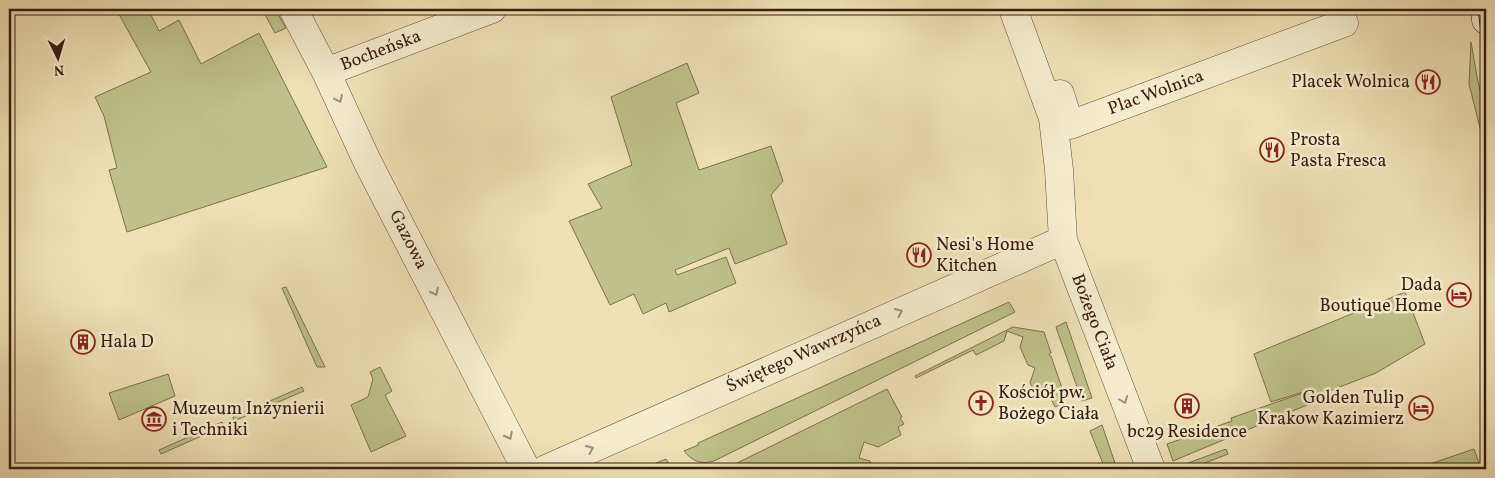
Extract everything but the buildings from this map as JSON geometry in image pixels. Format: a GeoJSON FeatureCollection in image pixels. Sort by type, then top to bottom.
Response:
{"type":"FeatureCollection","features":[{"type":"Feature","properties":{"kind":"street","name":"Gazowa"},"geometry":{"type":"LineString","coordinates":[[294,9],[326,72],[368,163],[526,469]]}},
{"type":"Feature","properties":{"kind":"street","name":"Bocheńska"},"geometry":{"type":"LineString","coordinates":[[326,72],[492,9]]}},
{"type":"Feature","properties":{"kind":"street","name":"Bożego Ciała"},"geometry":{"type":"LineString","coordinates":[[1013,9],[1053,118],[1059,170],[1063,240],[1151,469]]}},
{"type":"Feature","properties":{"kind":"street","name":"Plac Wolnica"},"geometry":{"type":"LineString","coordinates":[[1028,9],[1070,125],[1344,23],[1339,9]]}},
{"type":"Feature","properties":{"kind":"street"},"geometry":{"type":"LineString","coordinates":[[1485,9],[1486,20]]}},
{"type":"Feature","properties":{"kind":"street","name":"Świętego Wawrzyńca"},"geometry":{"type":"LineString","coordinates":[[546,469],[1063,240]]}},
{"type":"Feature","properties":{"kind":"green space"},"geometry":{"type":"Polygon","coordinates":[[[116,9],[152,9],[149,11],[159,31],[179,20],[201,64],[259,33],[327,167],[127,232],[109,170],[117,168],[104,116],[95,97],[151,72],[116,9]]]}},
{"type":"Feature","properties":{"kind":"green space"},"geometry":{"type":"Polygon","coordinates":[[[262,9],[275,9],[286,28],[275,33],[262,9]]]}},
{"type":"Feature","properties":{"kind":"green space"},"geometry":{"type":"Polygon","coordinates":[[[1471,42],[1486,115],[1486,123],[1481,132],[1469,84],[1471,42]]]}},
{"type":"Feature","properties":{"kind":"green space"},"geometry":{"type":"Polygon","coordinates":[[[687,63],[699,93],[676,103],[699,170],[771,146],[783,181],[771,195],[787,244],[735,264],[729,248],[675,270],[677,275],[726,257],[736,283],[669,312],[666,303],[643,314],[634,294],[610,305],[569,221],[602,208],[588,184],[632,165],[611,97],[687,63]]]}},
{"type":"Feature","properties":{"kind":"green space"},"geometry":{"type":"Polygon","coordinates":[[[286,287],[325,367],[317,367],[282,288],[286,287]]]}},
{"type":"Feature","properties":{"kind":"green space"},"geometry":{"type":"Polygon","coordinates":[[[1405,292],[1425,344],[1376,373],[1306,400],[1303,392],[1271,402],[1254,354],[1405,292]]]}},
{"type":"Feature","properties":{"kind":"green space"},"geometry":{"type":"Polygon","coordinates":[[[1009,302],[1015,312],[714,461],[705,463],[697,461],[684,451],[698,445],[698,443],[1009,302]]]}},
{"type":"Feature","properties":{"kind":"green space"},"geometry":{"type":"Polygon","coordinates":[[[1066,322],[1092,398],[1082,401],[1056,327],[1066,322]]]}},
{"type":"Feature","properties":{"kind":"green space"},"geometry":{"type":"Polygon","coordinates":[[[1013,327],[1044,332],[1051,353],[1049,354],[1065,397],[1062,398],[1064,403],[1055,407],[1048,393],[1038,398],[1030,383],[1035,368],[1028,365],[1020,347],[1023,337],[1007,331],[1004,341],[976,355],[973,350],[916,378],[915,376],[1013,327]]]}},
{"type":"Feature","properties":{"kind":"green space"},"geometry":{"type":"Polygon","coordinates":[[[380,367],[392,391],[385,395],[406,436],[371,452],[351,405],[368,397],[373,379],[370,372],[380,367]]]}},
{"type":"Feature","properties":{"kind":"green space"},"geometry":{"type":"Polygon","coordinates":[[[168,374],[175,396],[119,420],[109,393],[168,374]]]}},
{"type":"Feature","properties":{"kind":"green space"},"geometry":{"type":"Polygon","coordinates":[[[302,387],[304,391],[234,421],[233,417],[302,387]]]}},
{"type":"Feature","properties":{"kind":"green space"},"geometry":{"type":"Polygon","coordinates":[[[887,389],[904,424],[898,427],[901,435],[878,447],[864,442],[859,458],[870,461],[874,469],[725,469],[887,389]]]}},
{"type":"Feature","properties":{"kind":"green space"},"geometry":{"type":"Polygon","coordinates":[[[1303,393],[1307,405],[1173,461],[1167,444],[1232,421],[1231,418],[1303,393]]]}},
{"type":"Feature","properties":{"kind":"green space"},"geometry":{"type":"Polygon","coordinates":[[[222,422],[224,426],[161,454],[159,450],[222,422]]]}},
{"type":"Feature","properties":{"kind":"green space"},"geometry":{"type":"Polygon","coordinates":[[[1102,425],[1117,469],[1105,469],[1090,431],[1102,425]]]}},
{"type":"Feature","properties":{"kind":"green space"},"geometry":{"type":"Polygon","coordinates":[[[1226,449],[1228,454],[1190,469],[1172,469],[1226,449]]]}},
{"type":"Feature","properties":{"kind":"green space"},"geometry":{"type":"Polygon","coordinates":[[[1474,449],[1481,469],[1415,469],[1474,449]]]}},
{"type":"Feature","properties":{"kind":"green space"},"geometry":{"type":"Polygon","coordinates":[[[666,459],[672,469],[659,469],[656,463],[666,459]]]}},
{"type":"Feature","properties":{"kind":"tram line"},"geometry":{"type":"LineString","coordinates":[[1478,9],[1486,72]]}},
{"type":"Feature","properties":{"kind":"place","name":"Placek Wolnica"},"geometry":{"type":"Point","coordinates":[1428,82]}},
{"type":"Feature","properties":{"kind":"place","name":"Prosta Pasta Fresca"},"geometry":{"type":"Point","coordinates":[1272,150]}},
{"type":"Feature","properties":{"kind":"place","name":"Nesi's Home Kitchen"},"geometry":{"type":"Point","coordinates":[919,255]}},
{"type":"Feature","properties":{"kind":"place","name":"Dada Boutique Home"},"geometry":{"type":"Point","coordinates":[1459,295]}},
{"type":"Feature","properties":{"kind":"place","name":"Hala D"},"geometry":{"type":"Point","coordinates":[83,342]}},
{"type":"Feature","properties":{"kind":"place","name":"Kościół pw. Bożego Ciała"},"geometry":{"type":"Point","coordinates":[981,403]}},
{"type":"Feature","properties":{"kind":"place","name":"bc29 Residence"},"geometry":{"type":"Point","coordinates":[1187,406]}},
{"type":"Feature","properties":{"kind":"place","name":"Golden Tulip Krakow Kazimierz"},"geometry":{"type":"Point","coordinates":[1421,408]}},
{"type":"Feature","properties":{"kind":"place","name":"Muzeum Inżynierii i Techniki"},"geometry":{"type":"Point","coordinates":[154,419]}}]}
